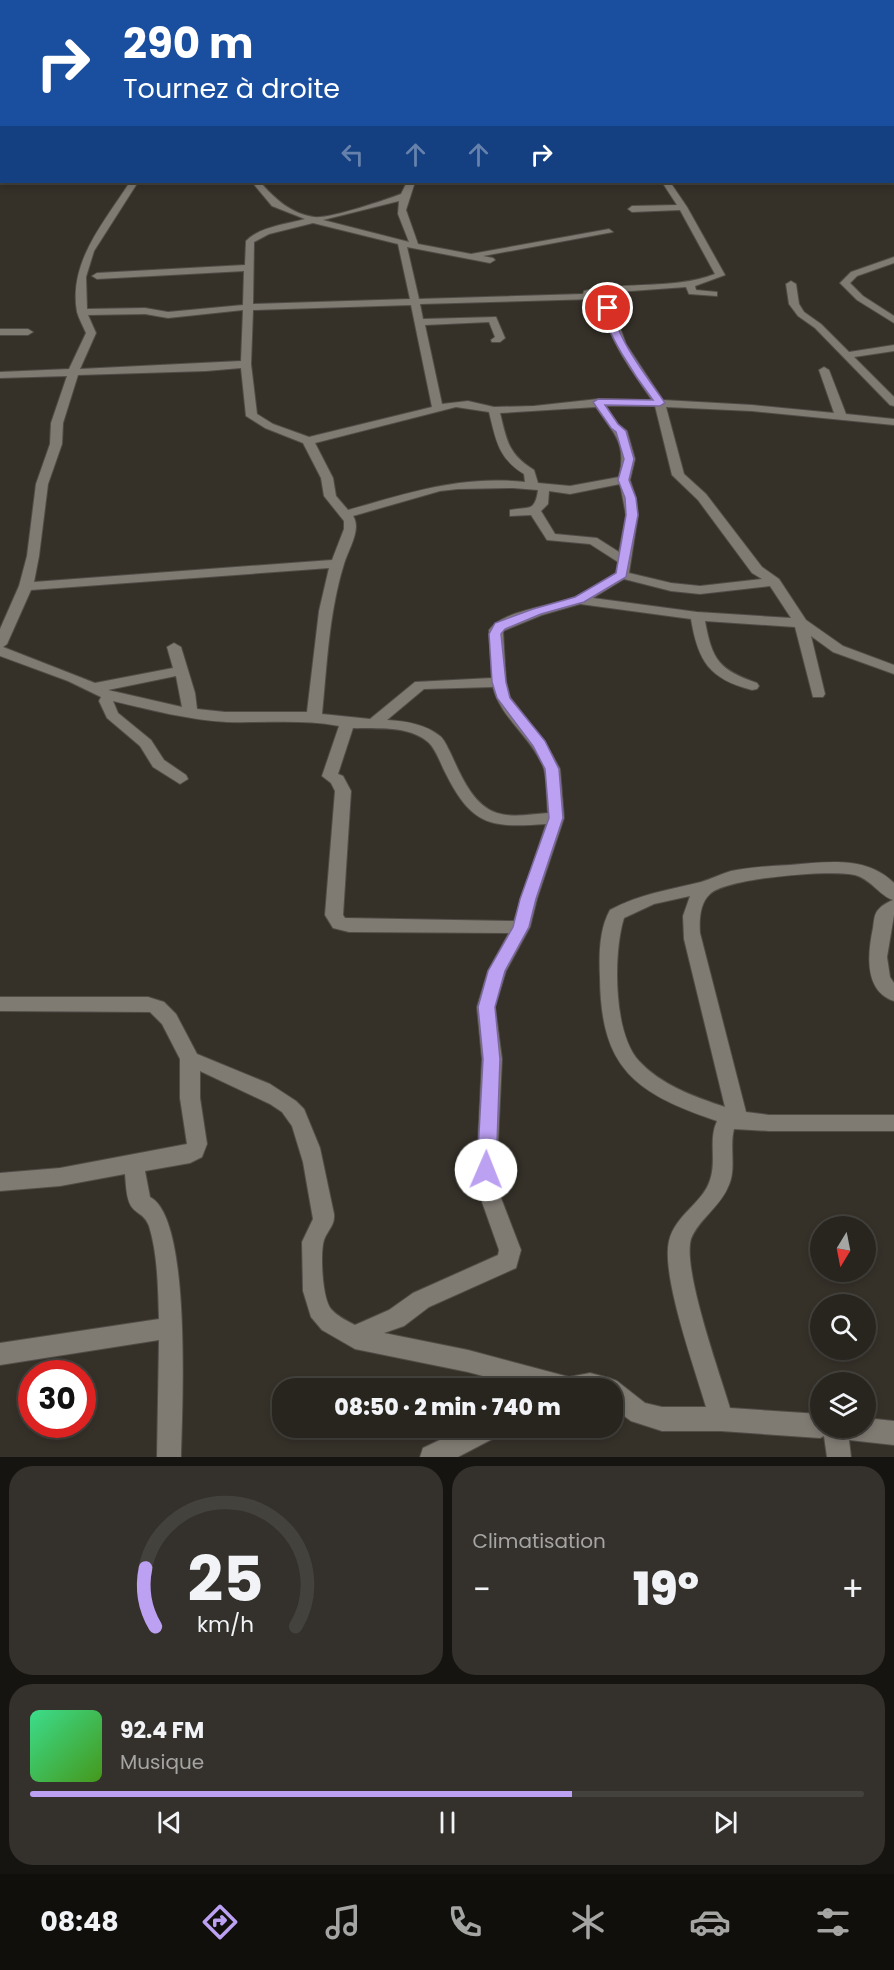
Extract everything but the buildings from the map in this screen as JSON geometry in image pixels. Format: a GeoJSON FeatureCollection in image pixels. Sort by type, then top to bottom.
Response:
{"type":"FeatureCollection","features":[{"type":"Feature","properties":{"kind":"street"},"geometry":{"type":"LineString","coordinates":[[478,0],[484,0]]}},
{"type":"Feature","properties":{"kind":"street"},"geometry":{"type":"LineString","coordinates":[[570,0],[582,0]]}},
{"type":"Feature","properties":{"kind":"street"},"geometry":{"type":"LineString","coordinates":[[0,644],[26,586],[33,556],[42,484],[56,444],[57,423],[74,371],[91,333],[82,312],[81,277],[90,251],[133,183]]}},
{"type":"Feature","properties":{"kind":"street"},"geometry":{"type":"LineString","coordinates":[[257,183],[275,204],[311,219],[344,229],[490,260]]}},
{"type":"Feature","properties":{"kind":"street"},"geometry":{"type":"LineString","coordinates":[[410,183],[404,196],[404,219],[412,230],[414,245]]}},
{"type":"Feature","properties":{"kind":"street"},"geometry":{"type":"LineString","coordinates":[[82,312],[146,312],[168,315],[248,307],[591,294],[613,288],[689,283],[720,275],[683,207],[667,183]]}},
{"type":"Feature","properties":{"kind":"street"},"geometry":{"type":"LineString","coordinates":[[404,196],[380,204],[311,219],[254,237],[248,246],[246,364],[252,416],[269,426],[308,441],[456,404],[468,404],[494,410],[554,408],[598,402],[660,403],[893,421]]}},
{"type":"Feature","properties":{"kind":"street"},"geometry":{"type":"LineString","coordinates":[[632,209],[683,207]]}},
{"type":"Feature","properties":{"kind":"street"},"geometry":{"type":"LineString","coordinates":[[463,256],[609,232]]}},
{"type":"Feature","properties":{"kind":"street"},"geometry":{"type":"LineString","coordinates":[[402,242],[438,409]]}},
{"type":"Feature","properties":{"kind":"street"},"geometry":{"type":"LineString","coordinates":[[894,260],[854,274],[845,283],[860,298],[894,320]]}},
{"type":"Feature","properties":{"kind":"street"},"geometry":{"type":"LineString","coordinates":[[97,276],[249,268]]}},
{"type":"Feature","properties":{"kind":"street"},"geometry":{"type":"LineString","coordinates":[[689,283],[692,292],[714,294]]}},
{"type":"Feature","properties":{"kind":"street"},"geometry":{"type":"LineString","coordinates":[[791,284],[794,304],[801,314],[818,326],[894,404]]}},
{"type":"Feature","properties":{"kind":"street"},"geometry":{"type":"LineString","coordinates":[[486,299],[500,338],[496,340]]}},
{"type":"Feature","properties":{"kind":"street"},"geometry":{"type":"LineString","coordinates":[[608,308],[609,318],[638,372],[660,403],[678,475],[702,497],[757,570],[774,582],[801,623],[818,694]]}},
{"type":"Feature","properties":{"kind":"street"},"geometry":{"type":"LineString","coordinates":[[419,322],[494,319]]}},
{"type":"Feature","properties":{"kind":"street"},"geometry":{"type":"LineString","coordinates":[[0,332],[28,332]]}},
{"type":"Feature","properties":{"kind":"street"},"geometry":{"type":"LineString","coordinates":[[847,356],[894,348]]}},
{"type":"Feature","properties":{"kind":"street"},"geometry":{"type":"LineString","coordinates":[[0,375],[206,368],[246,364]]}},
{"type":"Feature","properties":{"kind":"street"},"geometry":{"type":"LineString","coordinates":[[824,370],[841,416]]}},
{"type":"Feature","properties":{"kind":"street"},"geometry":{"type":"LineString","coordinates":[[355,1338],[372,1327],[396,1318],[421,1300],[508,1261],[510,1250],[486,1185],[492,1059],[486,1007],[496,971],[521,927],[528,899],[556,818],[552,769],[540,745],[503,698],[499,682],[496,630],[500,626],[537,612],[580,600],[623,568],[632,515],[630,498],[624,480],[629,459],[621,431],[614,426],[598,402]]}},
{"type":"Feature","properties":{"kind":"street"},"geometry":{"type":"LineString","coordinates":[[494,410],[502,443],[515,463],[530,472],[538,487],[542,504],[535,511],[514,513]]}},
{"type":"Feature","properties":{"kind":"street"},"geometry":{"type":"LineString","coordinates":[[308,441],[327,478],[330,496],[347,514],[350,521],[350,529],[337,564],[326,611],[314,717]]}},
{"type":"Feature","properties":{"kind":"street"},"geometry":{"type":"LineString","coordinates":[[347,514],[458,484],[513,484],[570,489],[589,488],[624,480]]}},
{"type":"Feature","properties":{"kind":"street"},"geometry":{"type":"LineString","coordinates":[[535,511],[551,537],[593,541],[623,568],[671,587],[693,590],[774,582]]}},
{"type":"Feature","properties":{"kind":"street"},"geometry":{"type":"LineString","coordinates":[[26,586],[337,564]]}},
{"type":"Feature","properties":{"kind":"street"},"geometry":{"type":"LineString","coordinates":[[580,600],[697,616],[801,623],[838,649],[894,670]]}},
{"type":"Feature","properties":{"kind":"street"},"geometry":{"type":"LineString","coordinates":[[697,616],[701,639],[712,666],[718,673],[729,679],[752,686]]}},
{"type":"Feature","properties":{"kind":"street"},"geometry":{"type":"LineString","coordinates":[[174,647],[188,693],[190,713]]}},
{"type":"Feature","properties":{"kind":"street"},"geometry":{"type":"LineString","coordinates":[[0,651],[110,696],[169,710],[225,717],[314,717],[347,723],[375,723],[421,730],[436,740],[461,789],[478,810],[491,817],[511,821],[556,818]]}},
{"type":"Feature","properties":{"kind":"street"},"geometry":{"type":"LineString","coordinates":[[94,688],[181,671]]}},
{"type":"Feature","properties":{"kind":"street"},"geometry":{"type":"LineString","coordinates":[[375,723],[420,685],[499,682]]}},
{"type":"Feature","properties":{"kind":"street"},"geometry":{"type":"LineString","coordinates":[[110,696],[106,701],[106,706],[112,715],[146,743],[158,763],[180,779]]}},
{"type":"Feature","properties":{"kind":"street"},"geometry":{"type":"LineString","coordinates":[[347,723],[330,769],[330,776],[337,780],[343,791],[334,915],[339,923],[349,926],[521,927]]}},
{"type":"Feature","properties":{"kind":"street"},"geometry":{"type":"LineString","coordinates":[[894,894],[869,871],[835,866],[757,874],[675,892],[630,905],[616,914],[610,932],[608,970],[610,1006],[623,1055],[646,1079],[681,1099],[738,1119],[769,1123],[894,1123]]}},
{"type":"Feature","properties":{"kind":"street"},"geometry":{"type":"LineString","coordinates":[[706,887],[695,904],[691,926],[709,1010],[738,1119]]}},
{"type":"Feature","properties":{"kind":"street"},"geometry":{"type":"LineString","coordinates":[[894,906],[884,914],[879,952],[879,977],[886,989],[894,994]]}},
{"type":"Feature","properties":{"kind":"street"},"geometry":{"type":"LineString","coordinates":[[0,1004],[148,1005],[158,1007],[169,1018],[190,1059],[190,1098],[197,1144],[195,1151],[190,1154],[60,1177],[0,1182]]}},
{"type":"Feature","properties":{"kind":"street"},"geometry":{"type":"LineString","coordinates":[[190,1059],[262,1090],[296,1114],[304,1131],[324,1221],[313,1242],[311,1265],[318,1306],[323,1316],[355,1338],[468,1360],[531,1378]]}},
{"type":"Feature","properties":{"kind":"street"},"geometry":{"type":"LineString","coordinates":[[721,1419],[680,1271],[680,1242],[689,1224],[720,1184],[723,1164],[722,1130],[726,1123],[738,1119]]}},
{"type":"Feature","properties":{"kind":"street"},"geometry":{"type":"LineString","coordinates":[[133,1164],[140,1202],[152,1210],[161,1235],[166,1270],[171,1361],[169,1457]]}},
{"type":"Feature","properties":{"kind":"street"},"geometry":{"type":"LineString","coordinates":[[0,1354],[169,1328]]}},
{"type":"Feature","properties":{"kind":"street"},"geometry":{"type":"LineString","coordinates":[[623,1401],[639,1413],[662,1419],[721,1419],[810,1425]]}},
{"type":"Feature","properties":{"kind":"street"},"geometry":{"type":"LineString","coordinates":[[876,1431],[894,1433]]}},
{"type":"Feature","properties":{"kind":"street"},"geometry":{"type":"LineString","coordinates":[[432,1457],[470,1438]]}},
{"type":"Feature","properties":{"kind":"street"},"geometry":{"type":"LineString","coordinates":[[836,1438],[839,1457]]}},
{"type":"Feature","properties":{"kind":"route"},"geometry":{"type":"LineString","coordinates":[[486,1170],[492,1059],[486,1007],[496,971],[521,927],[528,899],[556,818],[552,769],[540,745],[503,698],[499,682],[495,634],[500,626],[537,612],[580,600],[622,575],[632,515],[630,498],[624,480],[629,459],[621,431],[610,421],[598,402],[660,403],[638,372],[609,318],[608,308]]}}]}
